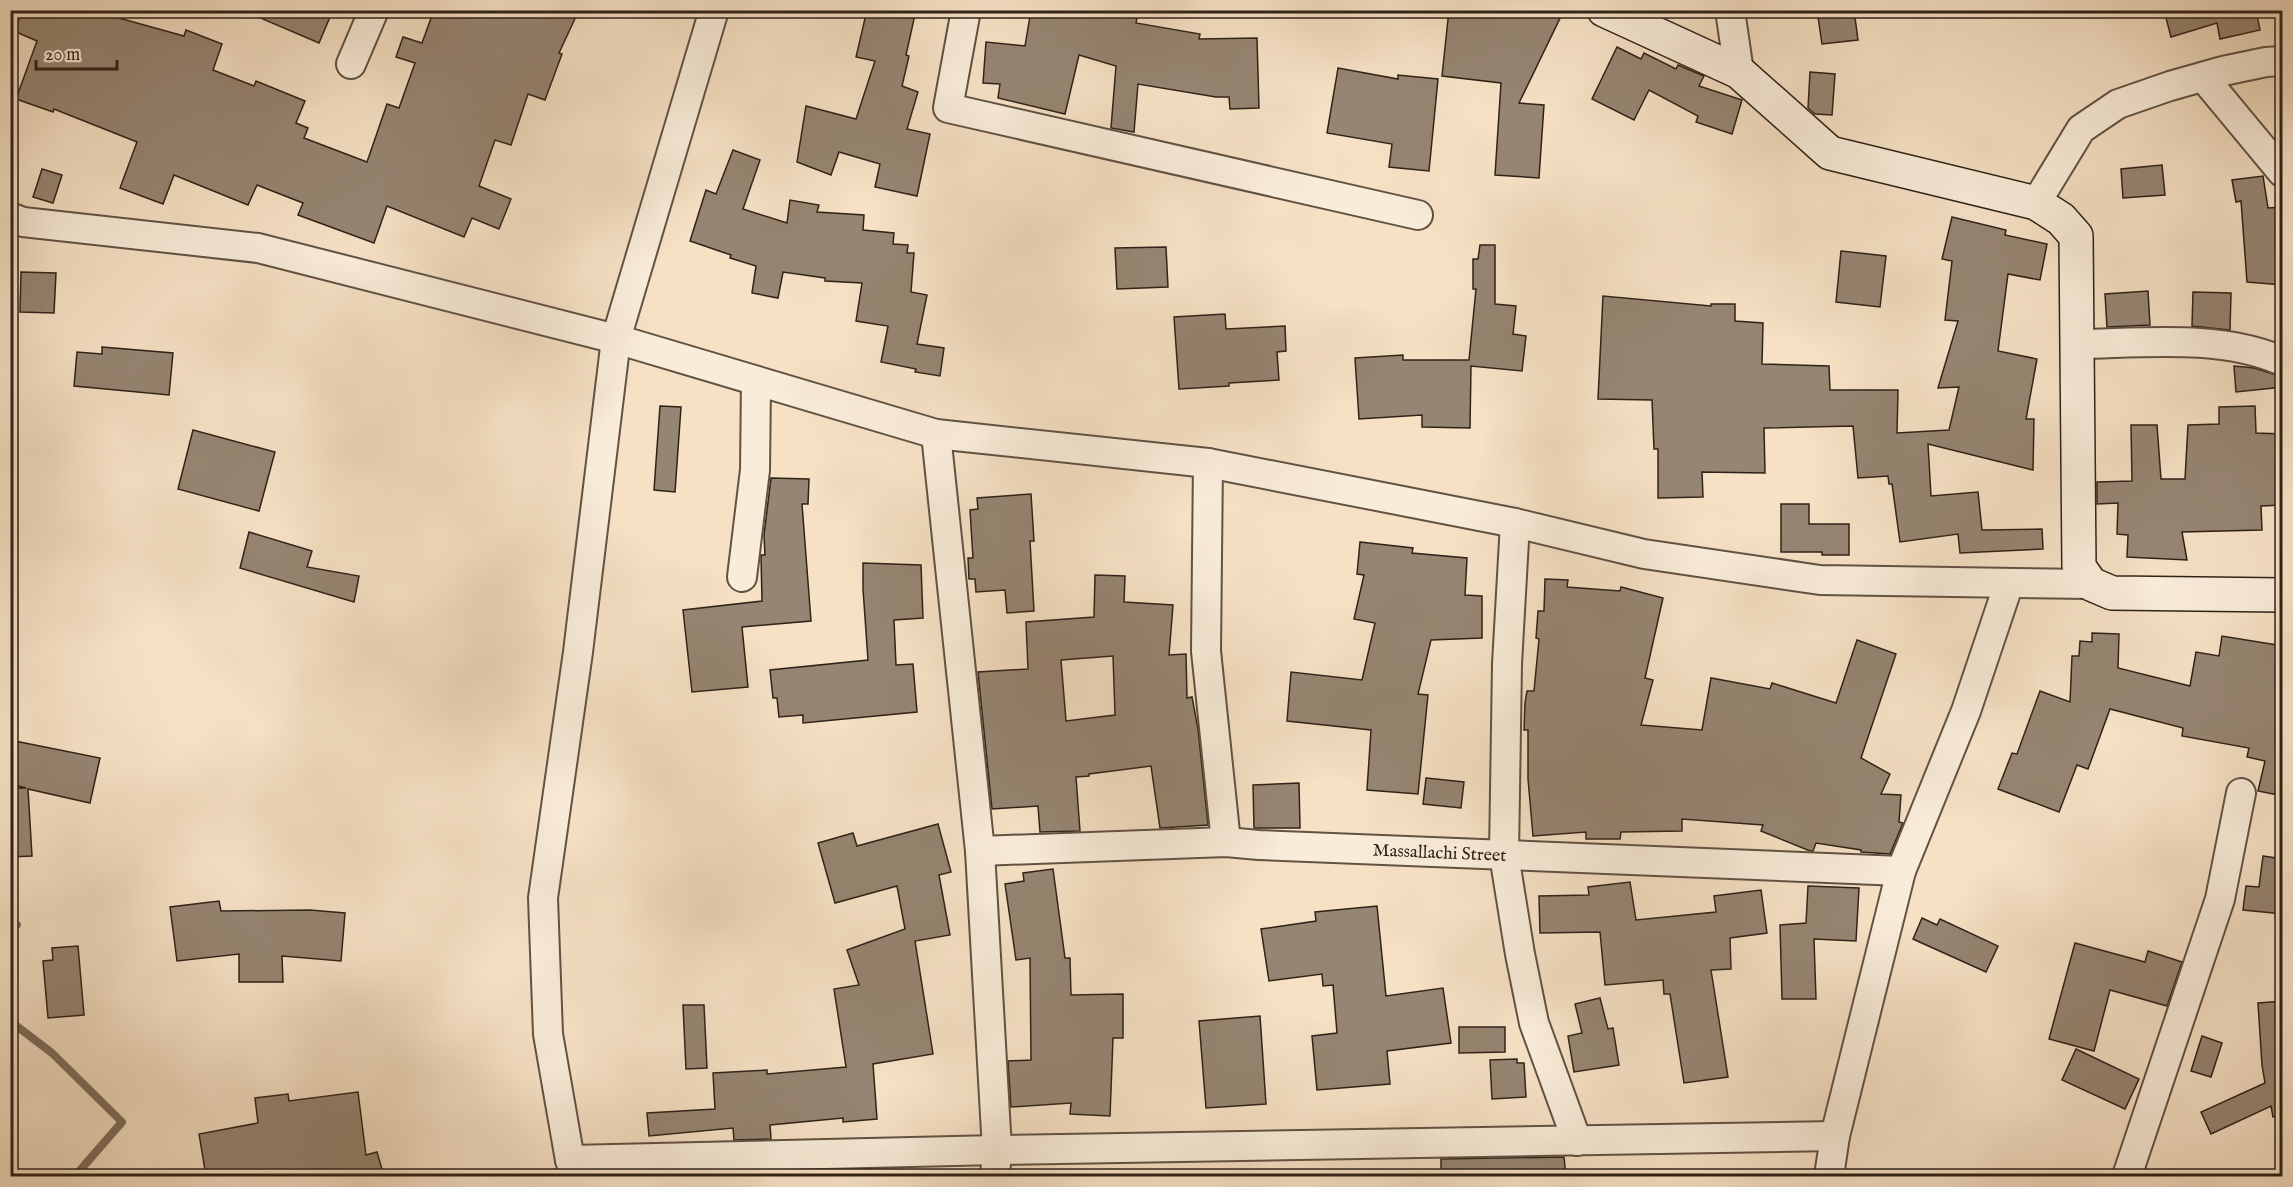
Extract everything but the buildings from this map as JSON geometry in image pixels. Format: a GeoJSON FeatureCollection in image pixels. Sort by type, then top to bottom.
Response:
{"type":"FeatureCollection","features":[{"type":"Feature","properties":{"kind":"street"},"geometry":{"type":"LineString","coordinates":[[351,64],[374,10]]}},
{"type":"Feature","properties":{"kind":"street"},"geometry":{"type":"LineString","coordinates":[[714,10],[616,339],[578,652],[543,898],[548,1034],[573,1168],[996,1163],[1577,1141],[1835,1136]]}},
{"type":"Feature","properties":{"kind":"street"},"geometry":{"type":"LineString","coordinates":[[966,10],[948,108],[1418,215]]}},
{"type":"Feature","properties":{"kind":"street"},"geometry":{"type":"LineString","coordinates":[[1604,10],[1739,72],[1830,153],[2036,203],[2061,219],[2076,236],[2079,567],[2091,584]]}},
{"type":"Feature","properties":{"kind":"street"},"geometry":{"type":"LineString","coordinates":[[1730,10],[1739,72]]}},
{"type":"Feature","properties":{"kind":"street"},"geometry":{"type":"LineString","coordinates":[[2036,203],[2081,129],[2118,104],[2170,86],[2234,69],[2283,61]]}},
{"type":"Feature","properties":{"kind":"street"},"geometry":{"type":"LineString","coordinates":[[2204,78],[2283,172]]}},
{"type":"Feature","properties":{"kind":"street"},"geometry":{"type":"LineString","coordinates":[[10,217],[23,222],[258,248],[616,339],[936,434],[1208,463],[1515,523],[1644,554],[1820,580],[2091,584],[2112,593],[2283,595]]}},
{"type":"Feature","properties":{"kind":"street"},"geometry":{"type":"LineString","coordinates":[[2078,344],[2198,343],[2263,352],[2283,361]]}},
{"type":"Feature","properties":{"kind":"street"},"geometry":{"type":"LineString","coordinates":[[742,577],[755,470],[756,381]]}},
{"type":"Feature","properties":{"kind":"street"},"geometry":{"type":"LineString","coordinates":[[936,434],[980,851],[996,1163]]}},
{"type":"Feature","properties":{"kind":"street"},"geometry":{"type":"LineString","coordinates":[[1208,463],[1206,651],[1226,842]]}},
{"type":"Feature","properties":{"kind":"street"},"geometry":{"type":"LineString","coordinates":[[1515,523],[1507,664],[1504,855],[1534,1023],[1577,1141]]}},
{"type":"Feature","properties":{"kind":"street"},"geometry":{"type":"LineString","coordinates":[[1829,1176],[1835,1136],[1901,871],[1966,711],[2009,583]]}},
{"type":"Feature","properties":{"kind":"street"},"geometry":{"type":"LineString","coordinates":[[2127,1176],[2220,899],[2241,793]]}},
{"type":"Feature","properties":{"kind":"street","name":"Massallachi Street"},"geometry":{"type":"LineString","coordinates":[[980,851],[1226,842],[1901,871]]}},
{"type":"Feature","properties":{"kind":"waterway"},"geometry":{"type":"LineString","coordinates":[[10,923],[17,925],[10,926]]}},
{"type":"Feature","properties":{"kind":"waterway"},"geometry":{"type":"LineString","coordinates":[[10,1021],[52,1053],[122,1122],[75,1176]]}}]}
